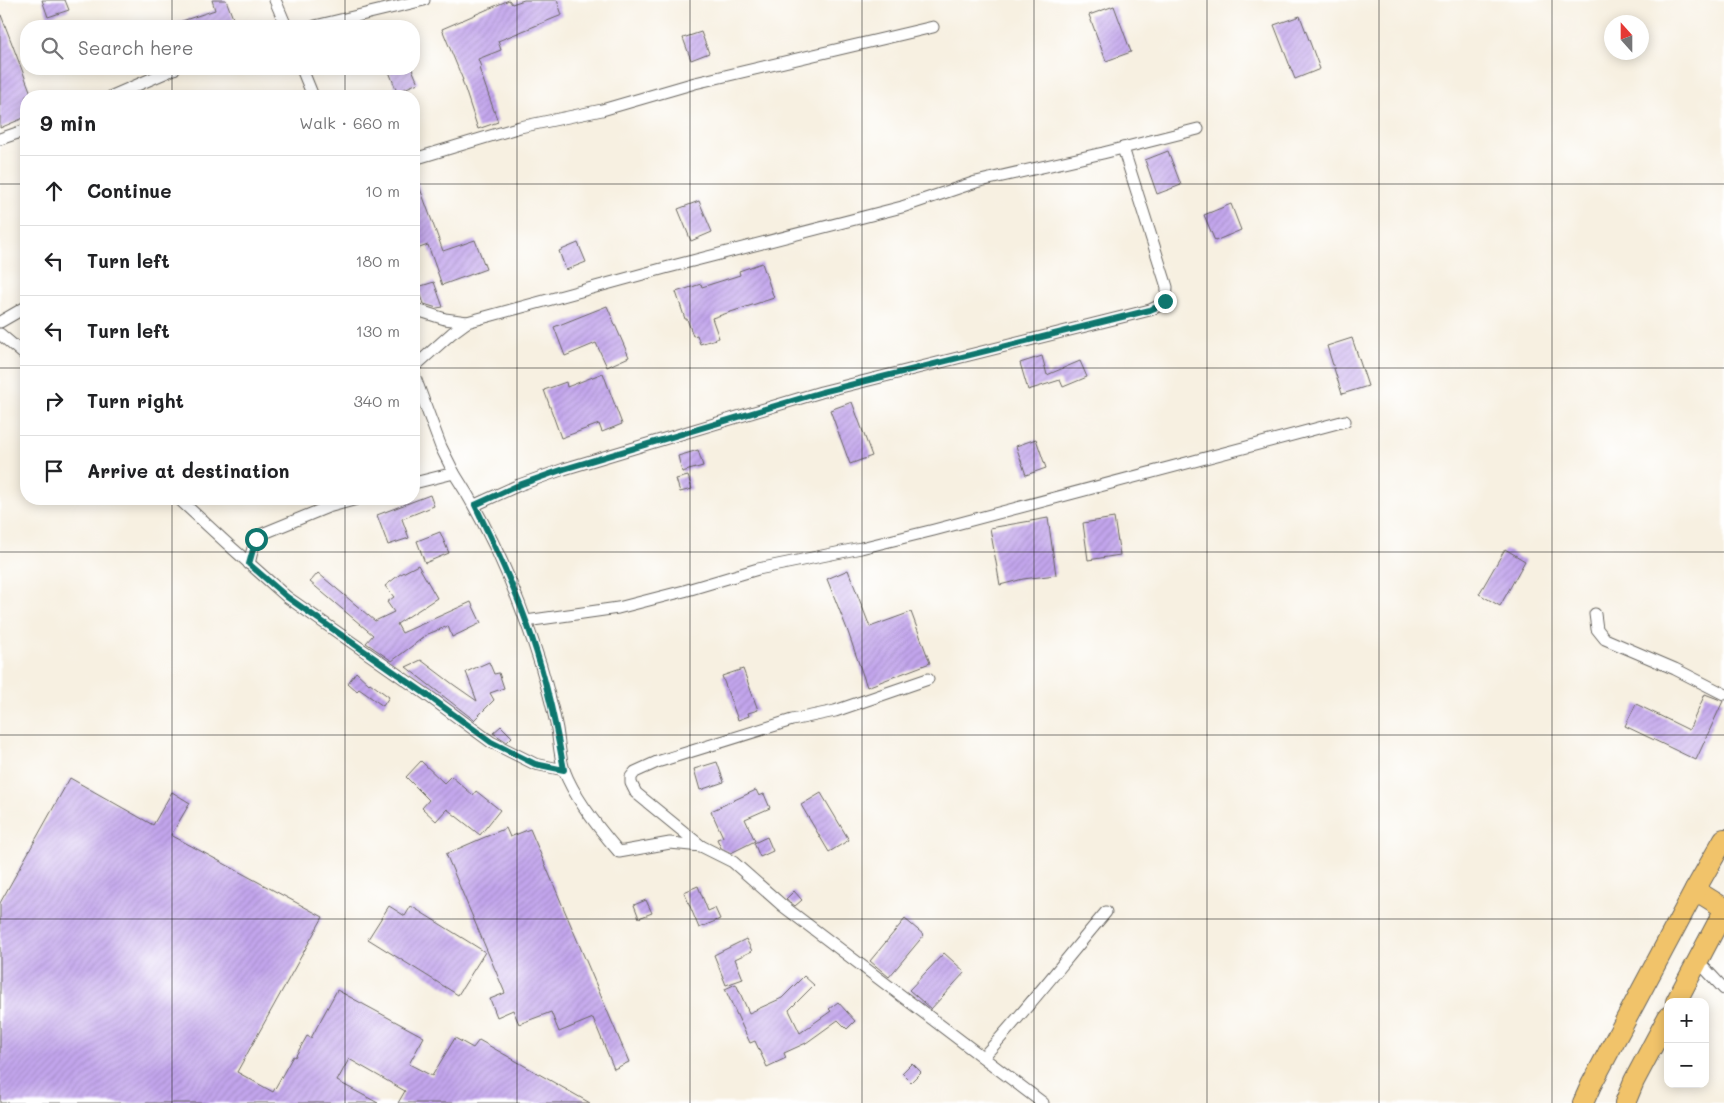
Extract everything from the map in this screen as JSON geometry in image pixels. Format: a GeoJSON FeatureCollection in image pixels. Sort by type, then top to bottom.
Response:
{"type":"FeatureCollection","features":[{"type":"Feature","properties":{"kind":"highway"},"geometry":{"type":"LineString","coordinates":[[1583,1103],[1591,1084],[1724,839]]}},
{"type":"Feature","properties":{"kind":"highway"},"geometry":{"type":"LineString","coordinates":[[1678,998],[1724,910],[1695,890]]}},
{"type":"Feature","properties":{"kind":"highway"},"geometry":{"type":"LineString","coordinates":[[1625,1103],[1634,1081],[1664,1025]]}},
{"type":"Feature","properties":{"kind":"street"},"geometry":{"type":"LineString","coordinates":[[275,0],[283,20]]}},
{"type":"Feature","properties":{"kind":"street"},"geometry":{"type":"LineString","coordinates":[[340,20],[424,0]]}},
{"type":"Feature","properties":{"kind":"street"},"geometry":{"type":"LineString","coordinates":[[420,157],[520,127],[602,110],[695,83],[933,27]]}},
{"type":"Feature","properties":{"kind":"street"},"geometry":{"type":"LineString","coordinates":[[126,90],[160,75]]}},
{"type":"Feature","properties":{"kind":"street"},"geometry":{"type":"LineString","coordinates":[[304,75],[311,90]]}},
{"type":"Feature","properties":{"kind":"street"},"geometry":{"type":"LineString","coordinates":[[420,362],[467,322],[674,265],[902,207],[976,182],[1198,129]]}},
{"type":"Feature","properties":{"kind":"street"},"geometry":{"type":"LineString","coordinates":[[0,139],[20,132]]}},
{"type":"Feature","properties":{"kind":"street"},"geometry":{"type":"LineString","coordinates":[[475,505],[519,485],[564,469],[812,395],[1159,306],[1165,301],[1168,287],[1123,148]]}},
{"type":"Feature","properties":{"kind":"street"},"geometry":{"type":"LineString","coordinates":[[0,322],[20,311]]}},
{"type":"Feature","properties":{"kind":"street"},"geometry":{"type":"LineString","coordinates":[[420,311],[445,319],[467,322]]}},
{"type":"Feature","properties":{"kind":"street"},"geometry":{"type":"LineString","coordinates":[[0,334],[20,351]]}},
{"type":"Feature","properties":{"kind":"street"},"geometry":{"type":"LineString","coordinates":[[420,390],[441,447],[454,473],[475,505],[497,551],[526,621],[556,726],[564,770],[581,801],[619,852],[670,843],[701,846]]}},
{"type":"Feature","properties":{"kind":"street"},"geometry":{"type":"LineString","coordinates":[[526,621],[618,608],[758,569],[861,548],[934,530],[1345,421]]}},
{"type":"Feature","properties":{"kind":"street"},"geometry":{"type":"LineString","coordinates":[[420,482],[454,473]]}},
{"type":"Feature","properties":{"kind":"street"},"geometry":{"type":"LineString","coordinates":[[185,505],[287,597],[491,742],[535,764],[564,770]]}},
{"type":"Feature","properties":{"kind":"street"},"geometry":{"type":"LineString","coordinates":[[249,564],[253,545],[262,534],[335,505]]}},
{"type":"Feature","properties":{"kind":"street"},"geometry":{"type":"LineString","coordinates":[[1595,614],[1597,629],[1605,639],[1676,669],[1724,694]]}},
{"type":"Feature","properties":{"kind":"street"},"geometry":{"type":"LineString","coordinates":[[928,679],[835,711],[792,720],[657,762],[635,772],[631,778],[631,783],[636,793],[701,846],[733,862],[783,906],[1043,1103]]}},
{"type":"Feature","properties":{"kind":"street"},"geometry":{"type":"LineString","coordinates":[[983,1057],[1009,1029],[1106,912]]}},
{"type":"Feature","properties":{"kind":"street"},"geometry":{"type":"LineString","coordinates":[[1698,961],[1724,989]]}},
{"type":"Feature","properties":{"kind":"building"},"geometry":{"type":"Polygon","coordinates":[[[42,0],[65,0],[69,10],[48,17],[42,0]]]}},
{"type":"Feature","properties":{"kind":"building"},"geometry":{"type":"Polygon","coordinates":[[[212,0],[226,0],[234,20],[185,20],[215,10],[212,0]]]}},
{"type":"Feature","properties":{"kind":"building"},"geometry":{"type":"Polygon","coordinates":[[[509,0],[512,4],[524,0],[557,0],[562,15],[498,41],[501,50],[478,59],[481,67],[479,68],[498,122],[478,129],[463,80],[442,29],[509,0]]]}},
{"type":"Feature","properties":{"kind":"building"},"geometry":{"type":"Polygon","coordinates":[[[1114,6],[1131,52],[1106,61],[1089,15],[1114,6]]]}},
{"type":"Feature","properties":{"kind":"building"},"geometry":{"type":"Polygon","coordinates":[[[1,15],[20,65],[20,75],[24,75],[30,90],[20,90],[20,120],[0,128],[1,15]]]}},
{"type":"Feature","properties":{"kind":"building"},"geometry":{"type":"Polygon","coordinates":[[[1300,16],[1320,69],[1295,79],[1274,25],[1300,16]]]}},
{"type":"Feature","properties":{"kind":"building"},"geometry":{"type":"Polygon","coordinates":[[[701,32],[709,53],[691,60],[683,38],[701,32]]]}},
{"type":"Feature","properties":{"kind":"building"},"geometry":{"type":"Polygon","coordinates":[[[390,75],[415,75],[418,83],[402,90],[396,90],[390,75]]]}},
{"type":"Feature","properties":{"kind":"building"},"geometry":{"type":"Polygon","coordinates":[[[1168,151],[1181,185],[1157,194],[1145,160],[1168,151]]]}},
{"type":"Feature","properties":{"kind":"building"},"geometry":{"type":"Polygon","coordinates":[[[420,189],[443,251],[475,240],[486,269],[442,285],[428,245],[420,248],[420,189]]]}},
{"type":"Feature","properties":{"kind":"building"},"geometry":{"type":"Polygon","coordinates":[[[699,201],[712,232],[691,241],[678,209],[699,201]]]}},
{"type":"Feature","properties":{"kind":"building"},"geometry":{"type":"Polygon","coordinates":[[[1231,204],[1241,230],[1215,241],[1204,215],[1231,204]]]}},
{"type":"Feature","properties":{"kind":"building"},"geometry":{"type":"Polygon","coordinates":[[[578,243],[586,262],[566,270],[559,251],[578,243]]]}},
{"type":"Feature","properties":{"kind":"building"},"geometry":{"type":"Polygon","coordinates":[[[762,263],[774,298],[712,318],[719,338],[700,344],[697,335],[693,336],[687,319],[685,319],[676,292],[701,284],[702,287],[740,275],[739,271],[762,263]]]}},
{"type":"Feature","properties":{"kind":"building"},"geometry":{"type":"Polygon","coordinates":[[[434,282],[443,307],[437,308],[424,304],[420,286],[434,282]]]}},
{"type":"Feature","properties":{"kind":"building"},"geometry":{"type":"Polygon","coordinates":[[[607,306],[629,357],[607,367],[596,343],[565,356],[554,327],[607,306]]]}},
{"type":"Feature","properties":{"kind":"building"},"geometry":{"type":"Polygon","coordinates":[[[1352,338],[1368,386],[1342,394],[1327,346],[1352,338]]]}},
{"type":"Feature","properties":{"kind":"building"},"geometry":{"type":"Polygon","coordinates":[[[1042,356],[1047,375],[1080,361],[1087,377],[1063,387],[1060,380],[1028,390],[1020,363],[1042,356]]]}},
{"type":"Feature","properties":{"kind":"building"},"geometry":{"type":"Polygon","coordinates":[[[603,373],[622,424],[602,432],[599,424],[561,438],[544,390],[566,382],[567,387],[603,373]]]}},
{"type":"Feature","properties":{"kind":"building"},"geometry":{"type":"Polygon","coordinates":[[[852,402],[872,456],[850,464],[830,410],[852,402]]]}},
{"type":"Feature","properties":{"kind":"building"},"geometry":{"type":"Polygon","coordinates":[[[1036,439],[1046,468],[1026,475],[1016,446],[1036,439]]]}},
{"type":"Feature","properties":{"kind":"building"},"geometry":{"type":"Polygon","coordinates":[[[698,450],[703,466],[682,472],[678,456],[698,450]]]}},
{"type":"Feature","properties":{"kind":"building"},"geometry":{"type":"Polygon","coordinates":[[[688,476],[692,489],[680,492],[676,479],[688,476]]]}},
{"type":"Feature","properties":{"kind":"building"},"geometry":{"type":"Polygon","coordinates":[[[430,495],[434,506],[402,519],[409,538],[388,545],[377,515],[404,505],[420,505],[420,499],[430,495]]]}},
{"type":"Feature","properties":{"kind":"building"},"geometry":{"type":"Polygon","coordinates":[[[1048,518],[1056,575],[1023,579],[1000,585],[990,528],[1048,518]]]}},
{"type":"Feature","properties":{"kind":"building"},"geometry":{"type":"Polygon","coordinates":[[[1114,518],[1120,555],[1088,560],[1083,523],[1114,518]]]}},
{"type":"Feature","properties":{"kind":"building"},"geometry":{"type":"Polygon","coordinates":[[[440,532],[449,553],[425,563],[417,541],[440,532]]]}},
{"type":"Feature","properties":{"kind":"building"},"geometry":{"type":"Polygon","coordinates":[[[1505,549],[1525,561],[1500,606],[1479,594],[1505,549]]]}},
{"type":"Feature","properties":{"kind":"building"},"geometry":{"type":"Polygon","coordinates":[[[418,565],[437,598],[397,624],[402,633],[471,602],[481,623],[452,637],[448,626],[428,634],[392,661],[366,643],[373,635],[310,582],[318,573],[375,621],[394,612],[387,602],[394,597],[385,586],[399,575],[418,565]]]}},
{"type":"Feature","properties":{"kind":"building"},"geometry":{"type":"Polygon","coordinates":[[[848,570],[870,627],[911,612],[930,663],[867,687],[827,579],[848,570]]]}},
{"type":"Feature","properties":{"kind":"building"},"geometry":{"type":"Polygon","coordinates":[[[421,660],[477,701],[466,672],[489,662],[494,674],[499,673],[504,688],[490,693],[494,700],[474,720],[406,667],[421,660]]]}},
{"type":"Feature","properties":{"kind":"building"},"geometry":{"type":"Polygon","coordinates":[[[743,669],[758,710],[748,713],[749,716],[738,720],[722,676],[743,669]]]}},
{"type":"Feature","properties":{"kind":"building"},"geometry":{"type":"Polygon","coordinates":[[[356,672],[369,684],[389,697],[383,706],[359,689],[357,691],[348,683],[356,672]]]}},
{"type":"Feature","properties":{"kind":"building"},"geometry":{"type":"Polygon","coordinates":[[[1705,694],[1723,701],[1696,760],[1625,726],[1636,704],[1689,730],[1705,694]]]}},
{"type":"Feature","properties":{"kind":"building"},"geometry":{"type":"Polygon","coordinates":[[[501,726],[512,737],[507,742],[493,733],[501,726]]]}},
{"type":"Feature","properties":{"kind":"building"},"geometry":{"type":"Polygon","coordinates":[[[421,761],[444,783],[451,776],[473,795],[476,791],[500,810],[480,835],[447,809],[436,821],[422,808],[429,800],[406,777],[421,761]]]}},
{"type":"Feature","properties":{"kind":"building"},"geometry":{"type":"Polygon","coordinates":[[[717,762],[724,782],[700,790],[694,769],[717,762]]]}},
{"type":"Feature","properties":{"kind":"building"},"geometry":{"type":"Polygon","coordinates":[[[70,778],[153,825],[172,792],[190,803],[171,835],[323,917],[237,1072],[273,1092],[293,1056],[295,1057],[307,1036],[311,1038],[337,990],[424,1037],[409,1064],[432,1076],[455,1038],[473,1048],[479,1040],[590,1103],[398,1103],[405,1091],[349,1059],[337,1081],[378,1103],[0,1103],[0,903],[70,778]]]}},
{"type":"Feature","properties":{"kind":"building"},"geometry":{"type":"Polygon","coordinates":[[[756,790],[759,796],[764,794],[770,808],[745,819],[755,841],[731,853],[721,848],[717,839],[723,837],[711,811],[756,790]]]}},
{"type":"Feature","properties":{"kind":"building"},"geometry":{"type":"Polygon","coordinates":[[[821,793],[849,840],[829,852],[801,805],[821,793]]]}},
{"type":"Feature","properties":{"kind":"building"},"geometry":{"type":"Polygon","coordinates":[[[506,828],[510,837],[530,829],[629,1062],[614,1069],[593,1018],[559,1032],[551,1012],[519,1024],[513,1010],[497,1017],[490,999],[505,993],[446,854],[506,828]]]}},
{"type":"Feature","properties":{"kind":"building"},"geometry":{"type":"Polygon","coordinates":[[[767,837],[773,851],[760,857],[754,843],[767,837]]]}},
{"type":"Feature","properties":{"kind":"building"},"geometry":{"type":"Polygon","coordinates":[[[698,886],[708,911],[715,908],[720,919],[699,928],[684,892],[698,886]]]}},
{"type":"Feature","properties":{"kind":"building"},"geometry":{"type":"Polygon","coordinates":[[[794,891],[802,900],[795,906],[786,899],[794,891]]]}},
{"type":"Feature","properties":{"kind":"building"},"geometry":{"type":"Polygon","coordinates":[[[646,900],[652,913],[639,918],[634,905],[646,900]]]}},
{"type":"Feature","properties":{"kind":"building"},"geometry":{"type":"Polygon","coordinates":[[[389,906],[405,916],[411,906],[485,952],[458,995],[368,939],[389,906]]]}},
{"type":"Feature","properties":{"kind":"building"},"geometry":{"type":"Polygon","coordinates":[[[905,919],[924,935],[889,977],[870,961],[905,919]]]}},
{"type":"Feature","properties":{"kind":"building"},"geometry":{"type":"Polygon","coordinates":[[[746,939],[752,951],[735,959],[743,979],[726,985],[714,955],[746,939]]]}},
{"type":"Feature","properties":{"kind":"building"},"geometry":{"type":"Polygon","coordinates":[[[944,953],[965,972],[931,1009],[909,990],[944,953]]]}},
{"type":"Feature","properties":{"kind":"building"},"geometry":{"type":"Polygon","coordinates":[[[804,976],[814,985],[789,1010],[800,1033],[831,1011],[829,1009],[838,1002],[855,1021],[847,1029],[838,1020],[806,1043],[784,1053],[786,1058],[767,1067],[755,1041],[750,1043],[725,989],[736,984],[749,1013],[782,998],[804,976]]]}},
{"type":"Feature","properties":{"kind":"building"},"geometry":{"type":"Polygon","coordinates":[[[912,1063],[921,1072],[911,1082],[902,1073],[912,1063]]]}},
{"type":"Feature","properties":{"kind":"route"},"geometry":{"type":"LineString","coordinates":[[256,539],[249,564],[287,597],[491,742],[535,764],[564,770],[556,726],[541,668],[526,621],[497,551],[475,505],[519,485],[564,469],[822,392],[1150,310],[1165,301]]}}]}
